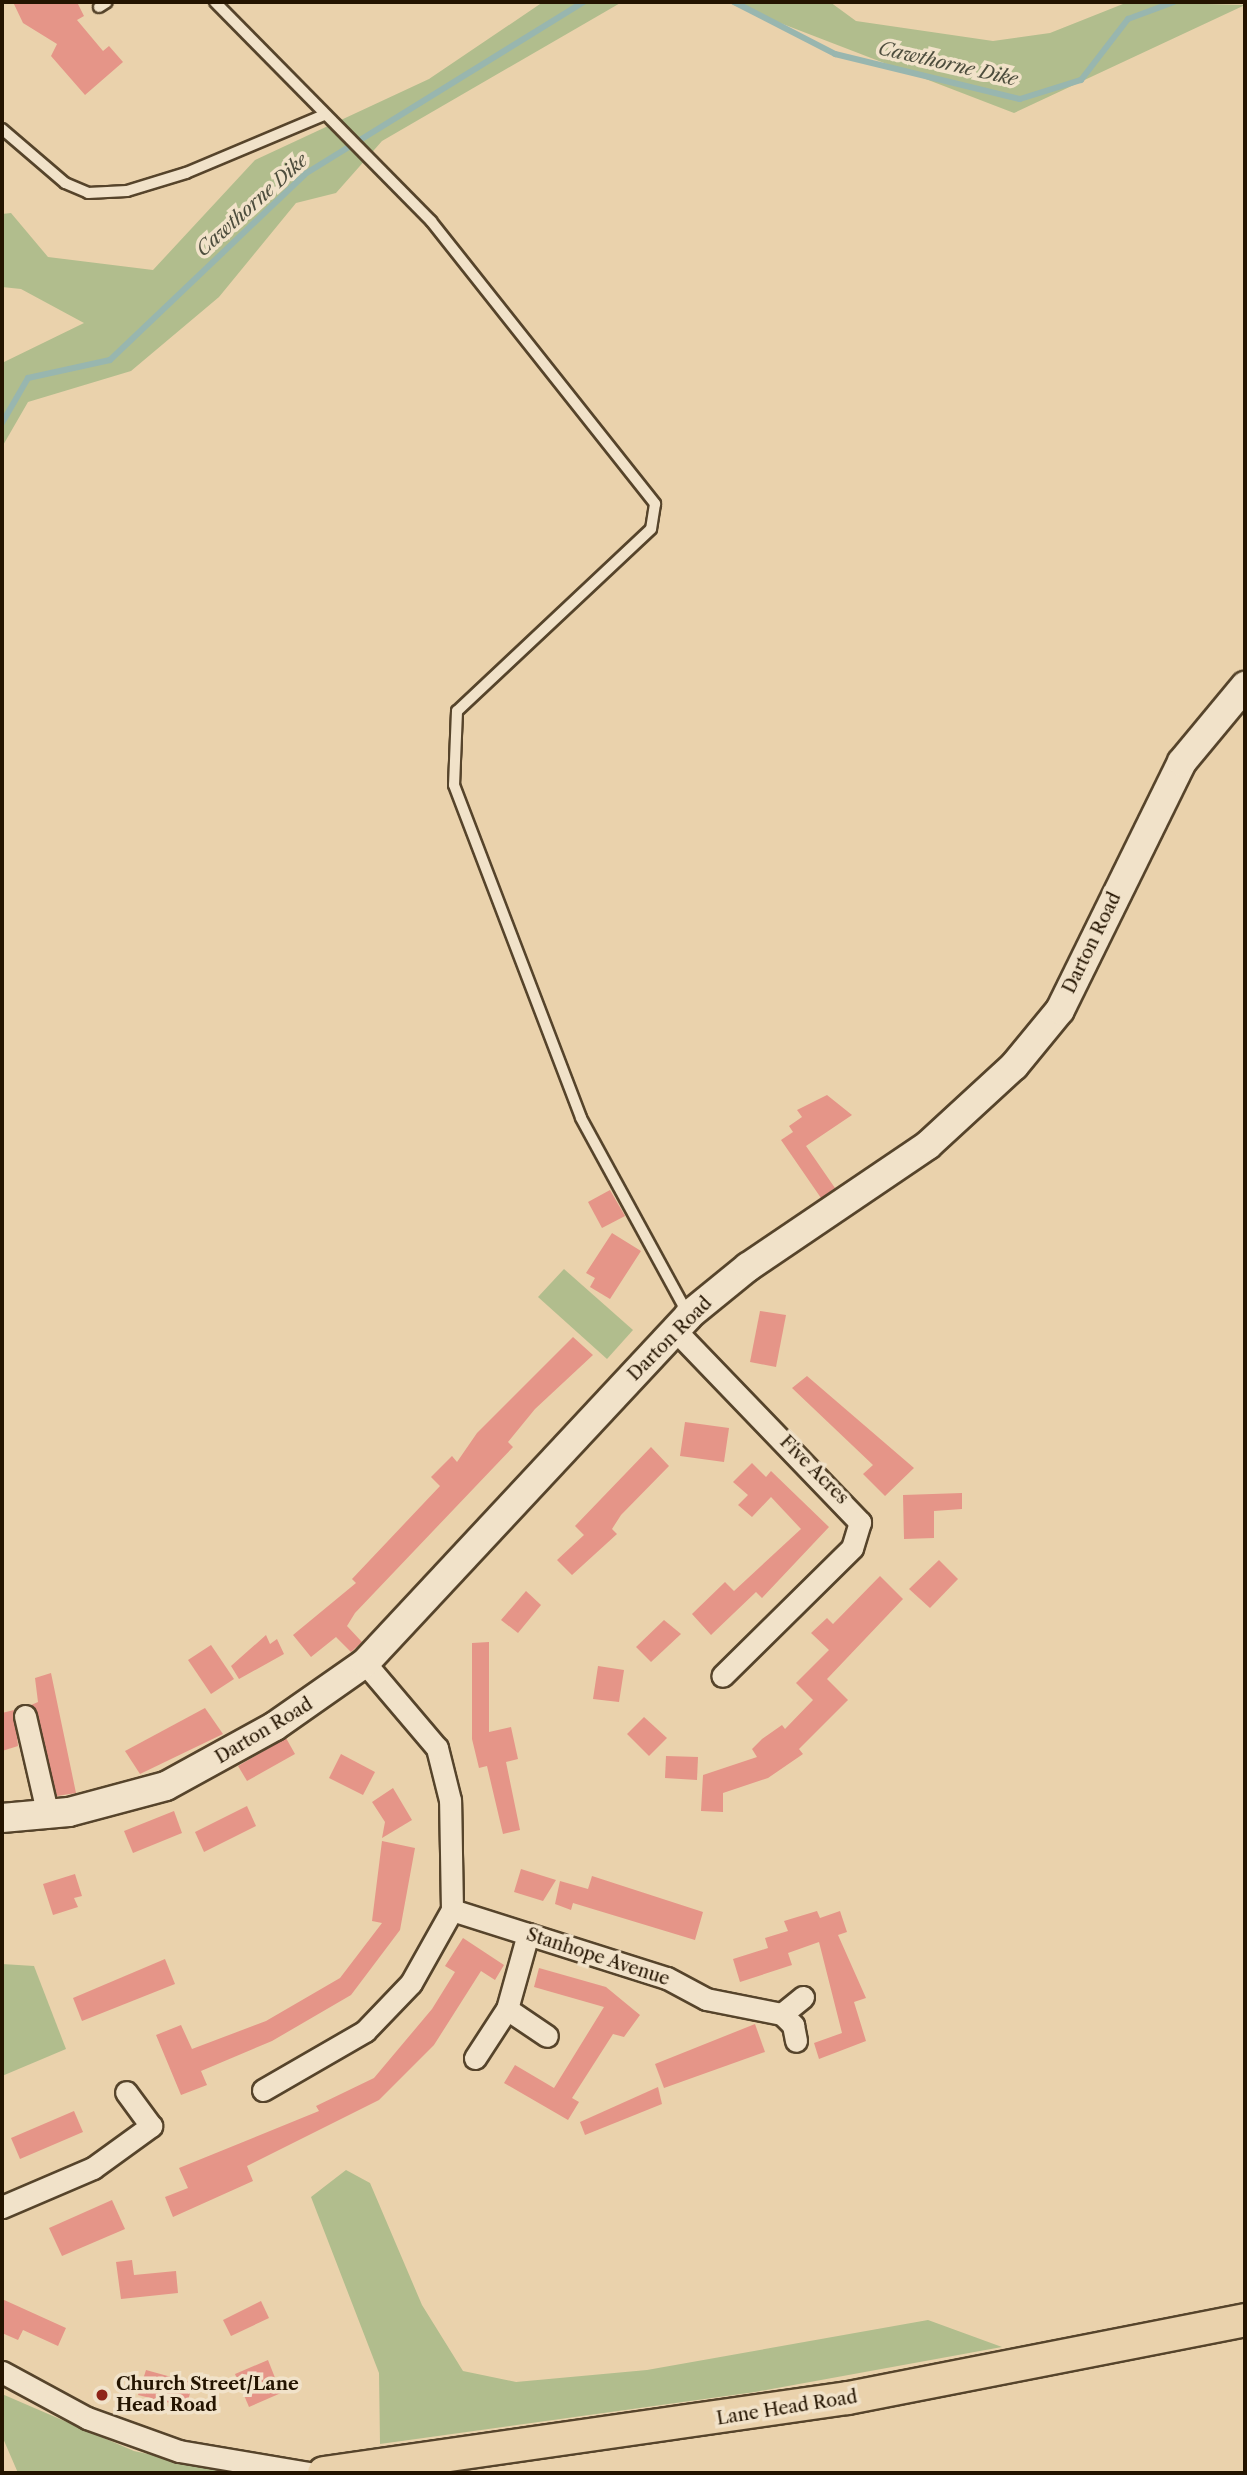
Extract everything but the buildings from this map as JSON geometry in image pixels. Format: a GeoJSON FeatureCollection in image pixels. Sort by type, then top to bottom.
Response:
{"type":"FeatureCollection","features":[{"type":"Feature","properties":{"kind":"main road","name":"Lane Head Road"},"geometry":{"type":"LineString","coordinates":[[324,2473],[848,2398],[1245,2320]]}},
{"type":"Feature","properties":{"kind":"street","name":"Darton Road"},"geometry":{"type":"LineString","coordinates":[[2,1818],[48,1816],[166,1786],[275,1726],[365,1663],[682,1323],[748,1267],[918,1153],[1014,1066],[1060,1010],[1170,781],[1245,686]]}},
{"type":"Feature","properties":{"kind":"street","name":"Five Acres"},"geometry":{"type":"LineString","coordinates":[[682,1323],[860,1522],[852,1548],[722,1676]]}},
{"type":"Feature","properties":{"kind":"street"},"geometry":{"type":"LineString","coordinates":[[263,2090],[365,2031],[411,1983],[452,1910],[450,1800],[437,1748],[365,1663]]}},
{"type":"Feature","properties":{"kind":"street"},"geometry":{"type":"LineString","coordinates":[[25,1716],[48,1816]]}},
{"type":"Feature","properties":{"kind":"street","name":"Stanhope Avenue"},"geometry":{"type":"LineString","coordinates":[[452,1910],[667,1978],[706,1999],[782,2014]]}},
{"type":"Feature","properties":{"kind":"street"},"geometry":{"type":"LineString","coordinates":[[475,2058],[507,2009],[528,1934]]}},
{"type":"Feature","properties":{"kind":"street"},"geometry":{"type":"LineString","coordinates":[[796,2041],[793,2025],[782,2014],[803,1997]]}},
{"type":"Feature","properties":{"kind":"street"},"geometry":{"type":"LineString","coordinates":[[507,2009],[547,2036]]}},
{"type":"Feature","properties":{"kind":"street"},"geometry":{"type":"LineString","coordinates":[[2,2207],[93,2168],[151,2126],[126,2092]]}},
{"type":"Feature","properties":{"kind":"street"},"geometry":{"type":"LineString","coordinates":[[2,2372],[87,2418],[179,2451],[309,2473]]}},
{"type":"Feature","properties":{"kind":"lane"},"geometry":{"type":"LineString","coordinates":[[215,2],[431,221],[655,505],[651,529],[457,711],[454,785],[580,1118],[682,1323]]}},
{"type":"Feature","properties":{"kind":"lane"},"geometry":{"type":"LineString","coordinates":[[2,129],[65,183],[88,193],[127,191],[186,173],[324,115]]}},
{"type":"Feature","properties":{"kind":"green space"},"geometry":{"type":"Polygon","coordinates":[[[543,2],[622,2],[382,141],[336,193],[296,203],[219,297],[131,371],[28,402],[2,447],[2,363],[84,323],[21,289],[2,287],[2,214],[11,213],[48,257],[153,270],[255,160],[429,79],[543,2]]]}},
{"type":"Feature","properties":{"kind":"green space"},"geometry":{"type":"Polygon","coordinates":[[[726,2],[830,2],[856,21],[993,41],[1050,33],[1128,2],[1245,5],[1014,113],[726,2]]]}},
{"type":"Feature","properties":{"kind":"green space"},"geometry":{"type":"Polygon","coordinates":[[[564,1269],[633,1330],[607,1359],[538,1297],[564,1269]]]}},
{"type":"Feature","properties":{"kind":"green space"},"geometry":{"type":"Polygon","coordinates":[[[2,1964],[34,1966],[66,2049],[2,2076],[2,1964]]]}},
{"type":"Feature","properties":{"kind":"green space"},"geometry":{"type":"Polygon","coordinates":[[[346,2170],[370,2183],[422,2305],[463,2371],[516,2382],[647,2370],[928,2320],[1002,2347],[755,2392],[380,2444],[379,2373],[311,2197],[346,2170]]]}},
{"type":"Feature","properties":{"kind":"green space"},"geometry":{"type":"Polygon","coordinates":[[[2,2394],[134,2451],[235,2473],[18,2473],[2,2436],[2,2394]]]}},
{"type":"Feature","properties":{"kind":"waterway","name":"Cawthorne Dike"},"geometry":{"type":"LineString","coordinates":[[2,423],[28,378],[110,360],[305,174],[584,2]]}},
{"type":"Feature","properties":{"kind":"waterway","name":"Cawthorne Dike"},"geometry":{"type":"LineString","coordinates":[[734,2],[835,54],[1020,99],[1081,80],[1128,19],[1174,2]]}},
{"type":"Feature","properties":{"kind":"place","name":"Church Street/Lane Head Road"},"geometry":{"type":"Point","coordinates":[102,2395]}}]}
